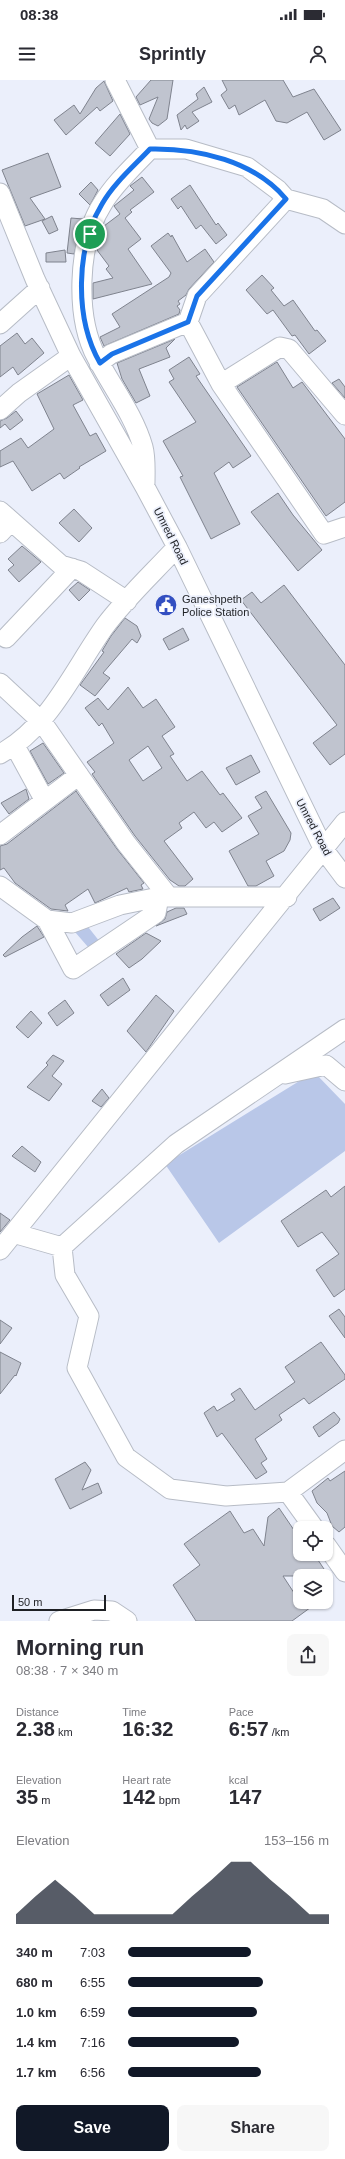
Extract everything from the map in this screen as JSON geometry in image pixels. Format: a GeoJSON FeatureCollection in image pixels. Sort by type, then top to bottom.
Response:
{"type":"FeatureCollection","features":[{"type":"Feature","properties":{"kind":"street"},"geometry":{"type":"LineString","coordinates":[[115,80],[150,149]]}},
{"type":"Feature","properties":{"kind":"street"},"geometry":{"type":"LineString","coordinates":[[145,487],[144,448],[126,407],[100,363],[86,324],[81,291],[82,265],[90,234],[102,204],[150,149],[186,149],[247,167],[278,190],[286,199],[323,208],[345,224]]}},
{"type":"Feature","properties":{"kind":"street","name":"Umred Road"},"geometry":{"type":"LineString","coordinates":[[0,193],[37,283],[71,356],[177,547],[324,850],[345,878]]}},
{"type":"Feature","properties":{"kind":"street"},"geometry":{"type":"LineString","coordinates":[[286,199],[197,296],[188,322],[221,384],[324,534],[345,527]]}},
{"type":"Feature","properties":{"kind":"street"},"geometry":{"type":"LineString","coordinates":[[0,309],[37,283]]}},
{"type":"Feature","properties":{"kind":"street"},"geometry":{"type":"LineString","coordinates":[[0,324],[37,283]]}},
{"type":"Feature","properties":{"kind":"street"},"geometry":{"type":"LineString","coordinates":[[100,363],[112,354],[188,322]]}},
{"type":"Feature","properties":{"kind":"street"},"geometry":{"type":"LineString","coordinates":[[221,384],[280,347],[289,349],[345,415]]}},
{"type":"Feature","properties":{"kind":"street"},"geometry":{"type":"LineString","coordinates":[[0,410],[19,393],[71,356]]}},
{"type":"Feature","properties":{"kind":"street"},"geometry":{"type":"LineString","coordinates":[[4,521],[61,565],[81,571],[127,601]]}},
{"type":"Feature","properties":{"kind":"street"},"geometry":{"type":"LineString","coordinates":[[45,801],[7,750],[42,722],[105,626],[177,547]]}},
{"type":"Feature","properties":{"kind":"street"},"geometry":{"type":"LineString","coordinates":[[6,638],[72,568]]}},
{"type":"Feature","properties":{"kind":"street"},"geometry":{"type":"LineString","coordinates":[[0,683],[42,722],[164,897]]}},
{"type":"Feature","properties":{"kind":"street"},"geometry":{"type":"LineString","coordinates":[[0,835],[79,775]]}},
{"type":"Feature","properties":{"kind":"street"},"geometry":{"type":"LineString","coordinates":[[0,1250],[287,896],[345,822]]}},
{"type":"Feature","properties":{"kind":"street"},"geometry":{"type":"LineString","coordinates":[[0,887],[47,920],[73,969],[156,913],[164,897]]}},
{"type":"Feature","properties":{"kind":"street"},"geometry":{"type":"LineString","coordinates":[[47,920],[72,923],[120,905],[164,897],[287,896]]}},
{"type":"Feature","properties":{"kind":"street"},"geometry":{"type":"LineString","coordinates":[[62,1247],[176,1144],[345,1029]]}},
{"type":"Feature","properties":{"kind":"street"},"geometry":{"type":"LineString","coordinates":[[276,1076],[326,1065],[345,1081]]}},
{"type":"Feature","properties":{"kind":"street"},"geometry":{"type":"LineString","coordinates":[[20,1235],[62,1247]]}},
{"type":"Feature","properties":{"kind":"street"},"geometry":{"type":"LineString","coordinates":[[62,1247],[65,1275],[89,1316],[77,1368],[126,1457],[170,1489],[226,1496],[288,1492],[345,1450]]}},
{"type":"Feature","properties":{"kind":"street"},"geometry":{"type":"LineString","coordinates":[[288,1492],[309,1521]]}},
{"type":"Feature","properties":{"kind":"street"},"geometry":{"type":"LineString","coordinates":[[333,1555],[345,1572]]}},
{"type":"Feature","properties":{"kind":"street"},"geometry":{"type":"LineString","coordinates":[[59,1621],[94,1610],[112,1611],[127,1621]]}},
{"type":"Feature","properties":{"kind":"shaded area"},"geometry":{"type":"Polygon","coordinates":[[[85,923],[100,942],[88,947],[75,932],[85,923]]]}},
{"type":"Feature","properties":{"kind":"shaded area"},"geometry":{"type":"Polygon","coordinates":[[[314,1072],[345,1104],[345,1151],[219,1243],[165,1164],[314,1072]]]}},
{"type":"Feature","properties":{"kind":"building"},"geometry":{"type":"Polygon","coordinates":[[[151,80],[173,80],[167,119],[158,126],[152,123],[149,119],[158,97],[140,105],[136,97],[151,80]]]}},
{"type":"Feature","properties":{"kind":"building"},"geometry":{"type":"Polygon","coordinates":[[[222,80],[283,80],[293,97],[314,89],[341,130],[324,140],[307,112],[287,123],[276,121],[265,100],[239,115],[235,105],[229,109],[221,95],[227,90],[222,80]]]}},
{"type":"Feature","properties":{"kind":"building"},"geometry":{"type":"Polygon","coordinates":[[[104,81],[113,101],[100,111],[97,107],[66,135],[54,120],[74,105],[80,114],[96,88],[104,81]]]}},
{"type":"Feature","properties":{"kind":"building"},"geometry":{"type":"Polygon","coordinates":[[[204,87],[212,102],[192,112],[199,121],[187,129],[185,125],[181,130],[177,115],[198,99],[196,94],[204,87]]]}},
{"type":"Feature","properties":{"kind":"building"},"geometry":{"type":"Polygon","coordinates":[[[120,114],[130,134],[110,156],[95,143],[120,114]]]}},
{"type":"Feature","properties":{"kind":"building"},"geometry":{"type":"Polygon","coordinates":[[[48,153],[61,187],[30,198],[45,219],[25,226],[2,170],[48,153]]]}},
{"type":"Feature","properties":{"kind":"building"},"geometry":{"type":"Polygon","coordinates":[[[142,177],[154,192],[130,210],[132,212],[125,218],[141,239],[128,249],[152,284],[93,299],[93,283],[113,278],[106,269],[109,266],[97,250],[98,244],[103,240],[100,236],[104,226],[120,214],[114,206],[134,190],[130,186],[142,177]]]}},
{"type":"Feature","properties":{"kind":"building"},"geometry":{"type":"Polygon","coordinates":[[[91,182],[98,190],[90,205],[79,194],[91,182]]]}},
{"type":"Feature","properties":{"kind":"building"},"geometry":{"type":"Polygon","coordinates":[[[190,185],[216,225],[218,223],[227,235],[216,244],[201,225],[196,229],[181,206],[178,209],[171,199],[190,185]]]}},
{"type":"Feature","properties":{"kind":"building"},"geometry":{"type":"Polygon","coordinates":[[[52,216],[58,230],[49,234],[42,221],[52,216]]]}},
{"type":"Feature","properties":{"kind":"building"},"geometry":{"type":"Polygon","coordinates":[[[71,218],[83,219],[74,254],[67,253],[71,218]]]}},
{"type":"Feature","properties":{"kind":"building"},"geometry":{"type":"Polygon","coordinates":[[[168,233],[171,237],[172,235],[187,262],[205,249],[214,262],[189,289],[186,295],[178,301],[180,304],[177,306],[180,310],[179,314],[104,346],[100,337],[120,327],[112,314],[169,277],[171,273],[151,246],[168,233]]]}},
{"type":"Feature","properties":{"kind":"building"},"geometry":{"type":"Polygon","coordinates":[[[65,250],[66,262],[46,262],[46,253],[65,250]]]}},
{"type":"Feature","properties":{"kind":"building"},"geometry":{"type":"Polygon","coordinates":[[[262,275],[274,288],[271,290],[284,306],[293,300],[315,331],[317,330],[326,341],[309,354],[295,335],[292,336],[273,310],[267,314],[246,290],[262,275]]]}},
{"type":"Feature","properties":{"kind":"building"},"geometry":{"type":"Polygon","coordinates":[[[17,333],[25,344],[32,338],[44,353],[18,375],[13,367],[0,377],[0,346],[17,333]]]}},
{"type":"Feature","properties":{"kind":"building"},"geometry":{"type":"Polygon","coordinates":[[[175,339],[166,348],[170,357],[139,369],[150,396],[136,403],[122,379],[117,363],[175,339]]]}},
{"type":"Feature","properties":{"kind":"building"},"geometry":{"type":"Polygon","coordinates":[[[189,357],[200,374],[196,376],[251,456],[233,468],[229,462],[214,473],[240,524],[211,539],[180,477],[183,476],[163,441],[196,422],[169,382],[174,379],[169,370],[189,357]]]}},
{"type":"Feature","properties":{"kind":"building"},"geometry":{"type":"Polygon","coordinates":[[[277,362],[293,388],[302,382],[345,439],[345,502],[326,516],[237,387],[277,362]]]}},
{"type":"Feature","properties":{"kind":"building"},"geometry":{"type":"Polygon","coordinates":[[[69,375],[83,400],[73,405],[90,436],[96,433],[106,451],[79,467],[80,468],[64,479],[60,473],[32,491],[13,461],[0,467],[0,451],[21,438],[28,448],[54,429],[37,394],[69,375]]]}},
{"type":"Feature","properties":{"kind":"building"},"geometry":{"type":"Polygon","coordinates":[[[339,379],[345,387],[345,398],[332,383],[339,379]]]}},
{"type":"Feature","properties":{"kind":"building"},"geometry":{"type":"Polygon","coordinates":[[[16,411],[23,420],[10,430],[5,424],[0,428],[0,421],[16,411]]]}},
{"type":"Feature","properties":{"kind":"building"},"geometry":{"type":"Polygon","coordinates":[[[278,493],[293,515],[322,550],[298,571],[251,512],[278,493]]]}},
{"type":"Feature","properties":{"kind":"building"},"geometry":{"type":"Polygon","coordinates":[[[74,509],[92,528],[79,542],[59,523],[74,509]]]}},
{"type":"Feature","properties":{"kind":"building"},"geometry":{"type":"Polygon","coordinates":[[[22,546],[41,562],[19,582],[8,570],[14,565],[8,559],[22,546]]]}},
{"type":"Feature","properties":{"kind":"building"},"geometry":{"type":"Polygon","coordinates":[[[78,582],[90,590],[79,601],[69,590],[78,582]]]}},
{"type":"Feature","properties":{"kind":"building"},"geometry":{"type":"Polygon","coordinates":[[[284,585],[345,665],[345,754],[330,765],[313,743],[337,725],[241,600],[252,592],[261,603],[284,585]]]}},
{"type":"Feature","properties":{"kind":"building"},"geometry":{"type":"Polygon","coordinates":[[[125,618],[137,626],[141,636],[137,643],[132,639],[103,673],[110,678],[95,696],[80,685],[104,652],[102,651],[111,636],[125,618]]]}},
{"type":"Feature","properties":{"kind":"building"},"geometry":{"type":"Polygon","coordinates":[[[183,628],[189,640],[169,650],[163,639],[183,628]]]}},
{"type":"Feature","properties":{"kind":"building"},"geometry":{"type":"Polygon","coordinates":[[[128,687],[143,708],[156,699],[175,727],[162,736],[174,754],[170,756],[187,781],[202,771],[220,795],[223,793],[242,818],[222,832],[214,822],[206,828],[194,812],[179,823],[182,828],[164,841],[193,879],[185,886],[179,886],[170,880],[135,836],[92,774],[95,772],[87,762],[114,743],[102,723],[99,726],[85,708],[98,698],[108,710],[128,687]],[[148,746],[129,760],[143,781],[162,768],[148,746]]]}},
{"type":"Feature","properties":{"kind":"building"},"geometry":{"type":"Polygon","coordinates":[[[43,743],[64,773],[48,784],[30,751],[43,743]]]}},
{"type":"Feature","properties":{"kind":"building"},"geometry":{"type":"Polygon","coordinates":[[[251,755],[260,772],[236,785],[226,768],[251,755]]]}},
{"type":"Feature","properties":{"kind":"building"},"geometry":{"type":"Polygon","coordinates":[[[26,789],[29,799],[9,814],[1,803],[26,789]]]}},
{"type":"Feature","properties":{"kind":"building"},"geometry":{"type":"Polygon","coordinates":[[[76,791],[117,849],[144,883],[141,885],[143,889],[129,892],[127,888],[95,903],[88,889],[65,905],[68,911],[51,909],[15,883],[4,868],[0,870],[0,846],[7,844],[76,791]]]}},
{"type":"Feature","properties":{"kind":"building"},"geometry":{"type":"Polygon","coordinates":[[[266,791],[291,833],[290,840],[284,851],[266,861],[274,876],[256,886],[248,886],[229,851],[259,834],[248,816],[262,808],[255,797],[266,791]]]}},
{"type":"Feature","properties":{"kind":"building"},"geometry":{"type":"Polygon","coordinates":[[[333,898],[340,908],[320,921],[313,909],[333,898]]]}},
{"type":"Feature","properties":{"kind":"building"},"geometry":{"type":"Polygon","coordinates":[[[176,908],[184,908],[187,914],[156,926],[165,919],[167,912],[176,908]]]}},
{"type":"Feature","properties":{"kind":"building"},"geometry":{"type":"Polygon","coordinates":[[[37,926],[44,937],[5,957],[3,955],[22,937],[37,926]]]}},
{"type":"Feature","properties":{"kind":"building"},"geometry":{"type":"Polygon","coordinates":[[[146,933],[161,941],[142,959],[129,968],[116,954],[146,933]]]}},
{"type":"Feature","properties":{"kind":"building"},"geometry":{"type":"Polygon","coordinates":[[[123,978],[130,990],[108,1006],[100,995],[123,978]]]}},
{"type":"Feature","properties":{"kind":"building"},"geometry":{"type":"Polygon","coordinates":[[[156,995],[174,1011],[146,1052],[127,1031],[156,995]]]}},
{"type":"Feature","properties":{"kind":"building"},"geometry":{"type":"Polygon","coordinates":[[[65,1000],[74,1013],[57,1026],[48,1013],[65,1000]]]}},
{"type":"Feature","properties":{"kind":"building"},"geometry":{"type":"Polygon","coordinates":[[[31,1011],[42,1023],[28,1038],[16,1027],[31,1011]]]}},
{"type":"Feature","properties":{"kind":"building"},"geometry":{"type":"Polygon","coordinates":[[[53,1055],[64,1061],[52,1076],[62,1084],[49,1101],[27,1087],[48,1065],[46,1063],[53,1055]]]}},
{"type":"Feature","properties":{"kind":"building"},"geometry":{"type":"Polygon","coordinates":[[[102,1089],[109,1098],[101,1107],[92,1101],[102,1089]]]}},
{"type":"Feature","properties":{"kind":"building"},"geometry":{"type":"Polygon","coordinates":[[[22,1146],[41,1162],[35,1172],[12,1156],[22,1146]]]}},
{"type":"Feature","properties":{"kind":"building"},"geometry":{"type":"Polygon","coordinates":[[[345,1186],[345,1289],[334,1297],[316,1270],[339,1254],[322,1232],[298,1247],[281,1221],[326,1190],[331,1197],[345,1186]]]}},
{"type":"Feature","properties":{"kind":"building"},"geometry":{"type":"Polygon","coordinates":[[[0,1213],[10,1220],[0,1232],[0,1213]]]}},
{"type":"Feature","properties":{"kind":"building"},"geometry":{"type":"Polygon","coordinates":[[[339,1309],[345,1317],[345,1338],[329,1316],[339,1309]]]}},
{"type":"Feature","properties":{"kind":"building"},"geometry":{"type":"Polygon","coordinates":[[[0,1320],[12,1328],[0,1344],[0,1320]]]}},
{"type":"Feature","properties":{"kind":"building"},"geometry":{"type":"Polygon","coordinates":[[[321,1342],[345,1375],[345,1379],[309,1404],[304,1398],[279,1415],[282,1420],[255,1439],[267,1459],[261,1463],[267,1472],[256,1479],[222,1433],[217,1437],[204,1413],[214,1406],[217,1411],[235,1400],[231,1394],[240,1388],[255,1410],[295,1382],[285,1367],[321,1342]]]}},
{"type":"Feature","properties":{"kind":"building"},"geometry":{"type":"Polygon","coordinates":[[[0,1352],[21,1363],[16,1376],[15,1375],[0,1394],[0,1352]]]}},
{"type":"Feature","properties":{"kind":"building"},"geometry":{"type":"Polygon","coordinates":[[[334,1412],[340,1419],[338,1423],[319,1437],[313,1427],[334,1412]]]}},
{"type":"Feature","properties":{"kind":"building"},"geometry":{"type":"Polygon","coordinates":[[[85,1462],[91,1470],[82,1490],[98,1483],[102,1493],[70,1509],[55,1479],[85,1462]]]}},
{"type":"Feature","properties":{"kind":"building"},"geometry":{"type":"Polygon","coordinates":[[[345,1471],[345,1527],[339,1532],[333,1527],[333,1521],[330,1521],[327,1513],[317,1503],[312,1491],[328,1478],[330,1481],[345,1471]]]}},
{"type":"Feature","properties":{"kind":"building"},"geometry":{"type":"Polygon","coordinates":[[[279,1508],[293,1529],[293,1561],[319,1561],[324,1569],[293,1569],[293,1576],[283,1576],[293,1591],[293,1609],[308,1609],[292,1621],[196,1621],[173,1585],[200,1565],[184,1544],[230,1511],[244,1533],[253,1529],[264,1546],[268,1517],[279,1508]]]}},
{"type":"Feature","properties":{"kind":"place","name":"Ganeshpeth Police Station"},"geometry":{"type":"Point","coordinates":[166,605]}},
{"type":"Feature","properties":{"kind":"route"},"geometry":{"type":"LineString","coordinates":[[150,149],[186,149],[247,167],[278,190],[286,199],[197,296],[188,322],[112,354],[100,363],[96,357],[86,324],[81,291],[82,265],[90,234],[102,204],[122,179],[150,149]]}}]}
